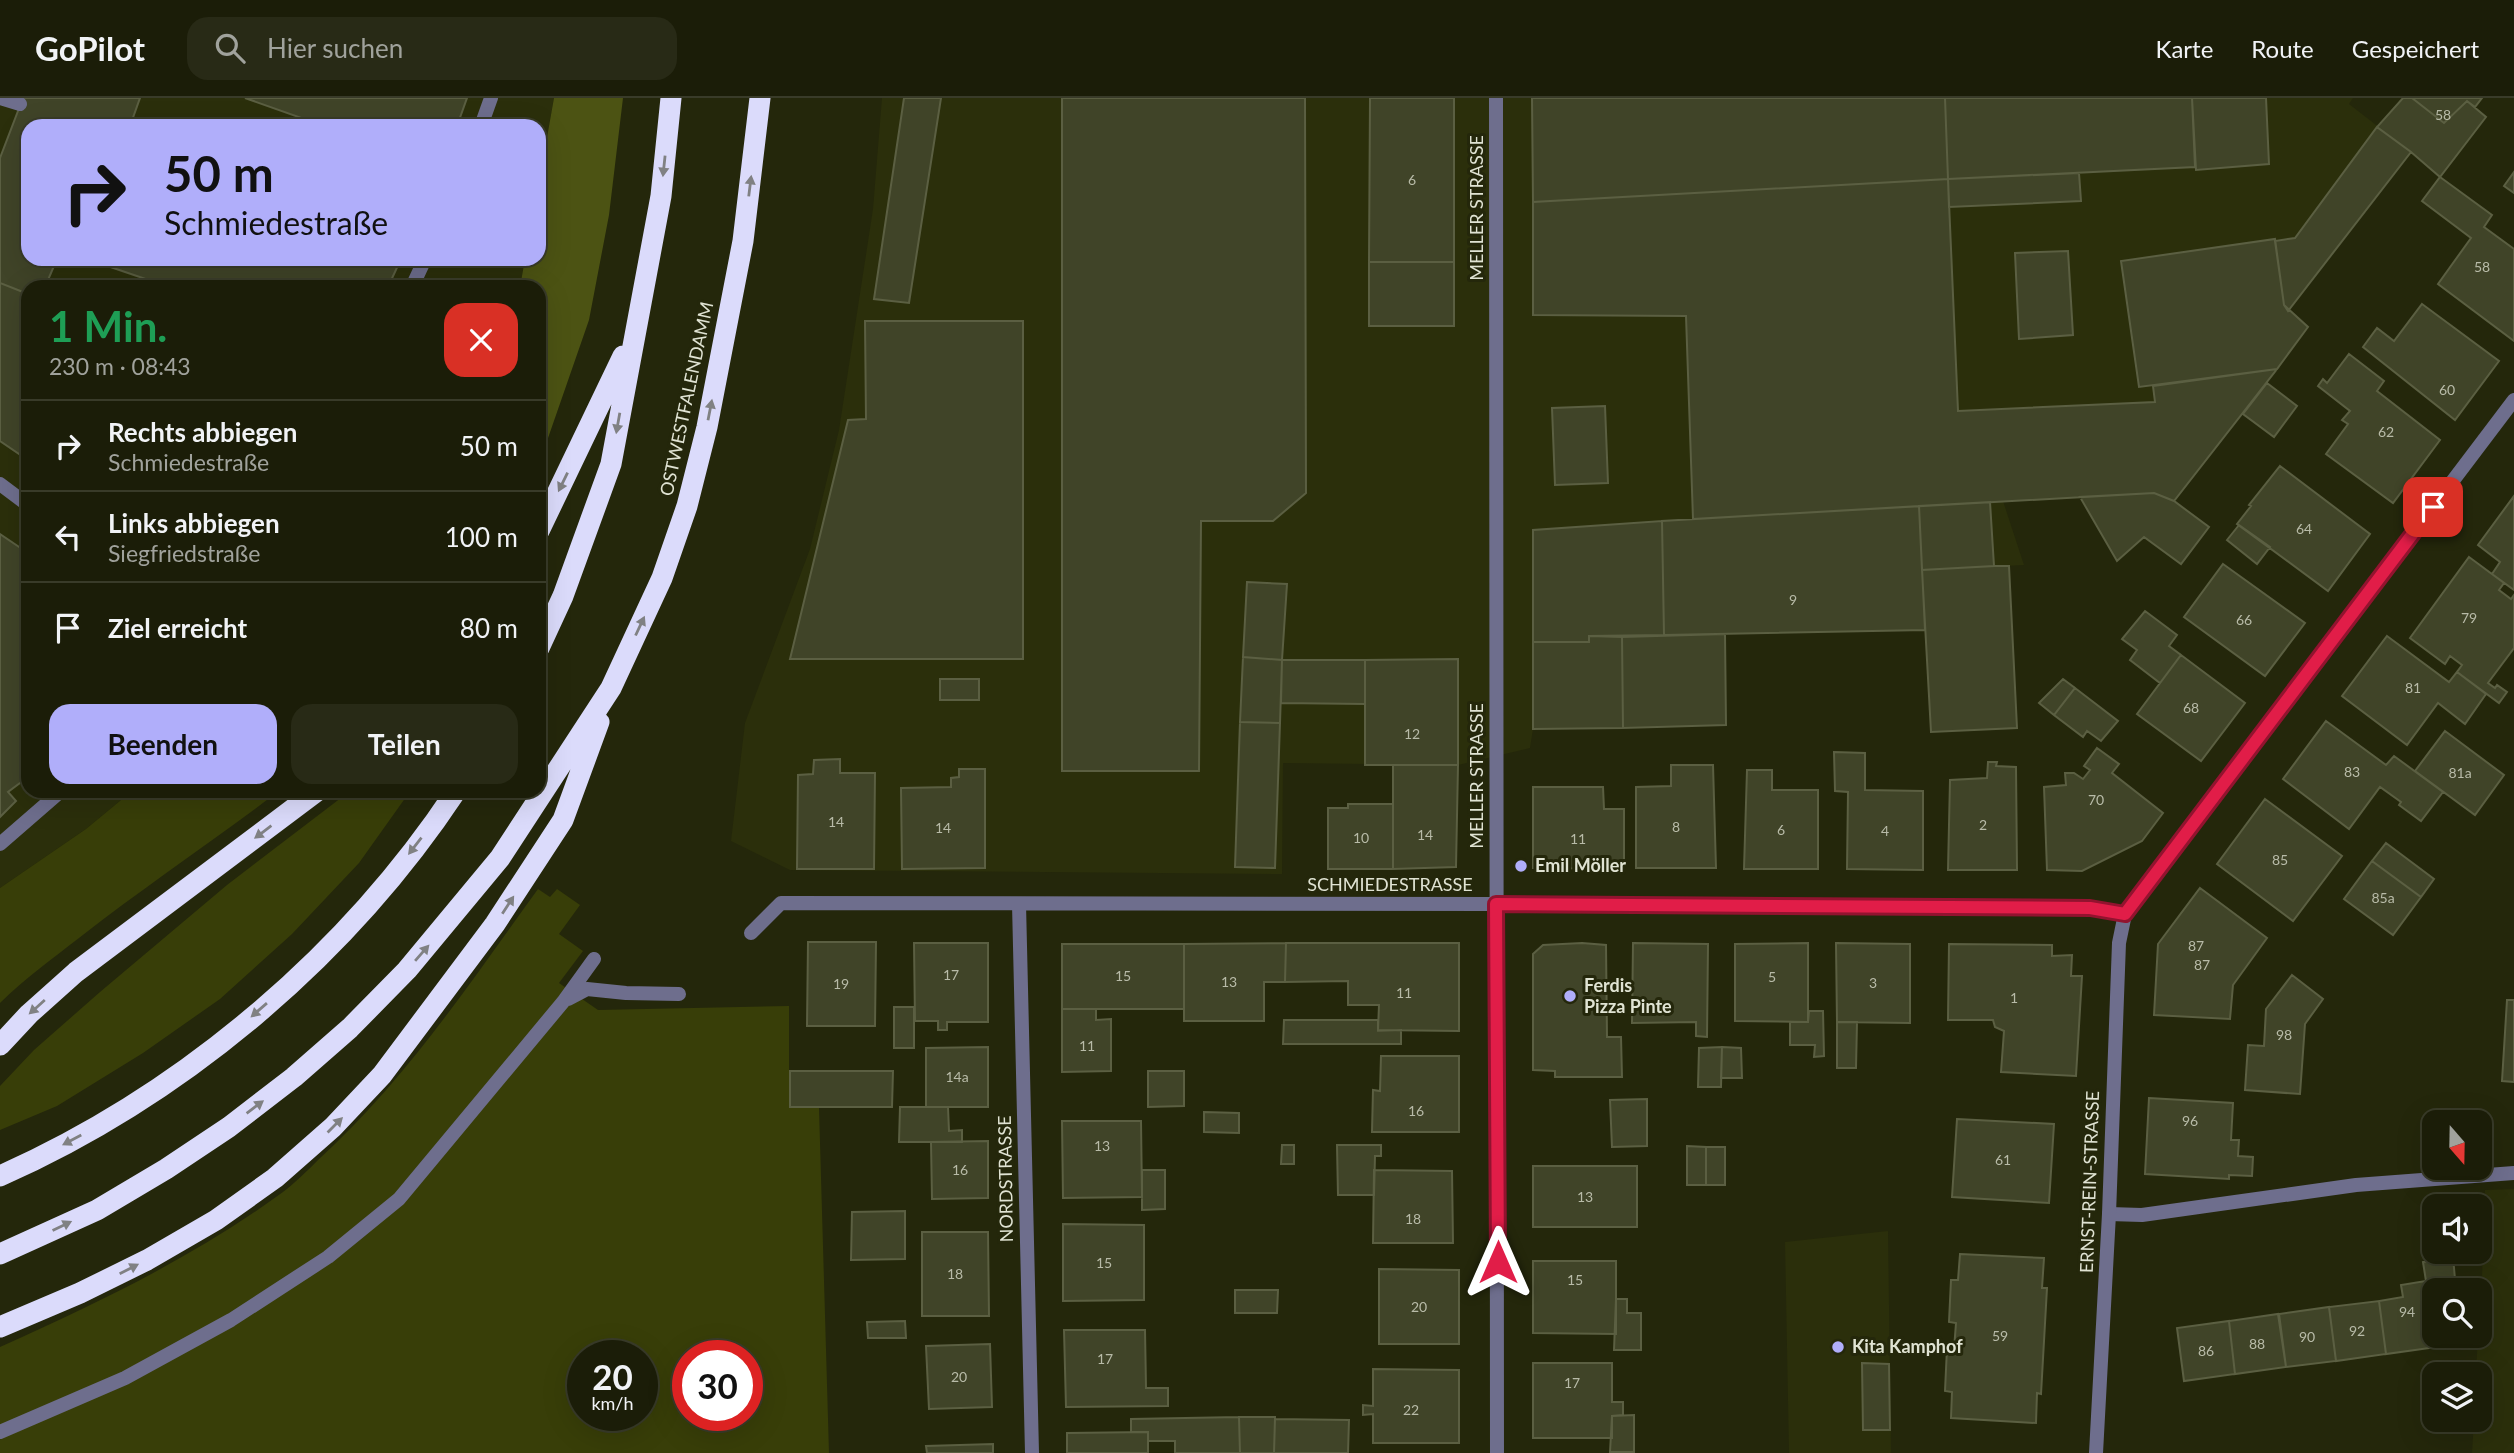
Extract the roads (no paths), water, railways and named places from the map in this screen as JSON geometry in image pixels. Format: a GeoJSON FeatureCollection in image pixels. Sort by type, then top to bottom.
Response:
{"type":"FeatureCollection","features":[{"type":"Feature","properties":{"kind":"highway"},"geometry":{"type":"LineString","coordinates":[[546,633],[563,596],[611,464],[661,196],[671,98]]}},
{"type":"Feature","properties":{"kind":"highway","name":"OSTWESTFALENDAMM"},"geometry":{"type":"LineString","coordinates":[[546,788],[611,688],[662,578],[687,506],[707,427],[743,241],[760,98]]}},
{"type":"Feature","properties":{"kind":"highway"},"geometry":{"type":"LineString","coordinates":[[546,516],[635,332]]}},
{"type":"Feature","properties":{"kind":"highway"},"geometry":{"type":"LineString","coordinates":[[0,1327],[147,1260],[216,1220],[275,1178],[333,1127],[382,1075],[469,960],[563,820],[611,688]]}},
{"type":"Feature","properties":{"kind":"highway"},"geometry":{"type":"LineString","coordinates":[[0,1045],[29,1014],[76,972],[308,798]]}},
{"type":"Feature","properties":{"kind":"highway"},"geometry":{"type":"LineString","coordinates":[[0,1176],[102,1124],[230,1036],[349,927],[451,798]]}},
{"type":"Feature","properties":{"kind":"highway","name":"OSTWESTFALENDAMM"},"geometry":{"type":"LineString","coordinates":[[0,1254],[97,1210],[166,1169],[229,1127],[294,1077],[350,1028],[407,970],[500,858],[539,798]]}},
{"type":"Feature","properties":{"kind":"street"},"geometry":{"type":"LineString","coordinates":[[0,98],[20,104]]}},
{"type":"Feature","properties":{"kind":"street"},"geometry":{"type":"LineString","coordinates":[[484,119],[491,98]]}},
{"type":"Feature","properties":{"kind":"street","name":"MELLER STRASSE"},"geometry":{"type":"LineString","coordinates":[[1496,98],[1497,1453]]}},
{"type":"Feature","properties":{"kind":"street"},"geometry":{"type":"LineString","coordinates":[[2125,914],[2514,400]]}},
{"type":"Feature","properties":{"kind":"street"},"geometry":{"type":"LineString","coordinates":[[0,484],[21,500]]}},
{"type":"Feature","properties":{"kind":"street"},"geometry":{"type":"LineString","coordinates":[[0,844],[53,798]]}},
{"type":"Feature","properties":{"kind":"street","name":"SCHMIEDESTRASSE"},"geometry":{"type":"LineString","coordinates":[[751,933],[781,903],[2090,908],[2125,914]]}},
{"type":"Feature","properties":{"kind":"street","name":"NORDSTRASSE"},"geometry":{"type":"LineString","coordinates":[[1019,904],[1032,1453]]}},
{"type":"Feature","properties":{"kind":"street","name":"ERNST-REIN-STRASSE"},"geometry":{"type":"LineString","coordinates":[[2095,1453],[2109,1214],[2119,943],[2125,914]]}},
{"type":"Feature","properties":{"kind":"street"},"geometry":{"type":"LineString","coordinates":[[0,1432],[125,1378],[231,1320],[328,1256],[399,1199],[563,1002],[594,959]]}},
{"type":"Feature","properties":{"kind":"street"},"geometry":{"type":"LineString","coordinates":[[563,1002],[587,989],[680,994]]}},
{"type":"Feature","properties":{"kind":"street"},"geometry":{"type":"LineString","coordinates":[[2109,1214],[2142,1215],[2357,1185],[2514,1173]]}},
{"type":"Feature","properties":{"kind":"place","name":"Emil Möller"},"geometry":{"type":"Point","coordinates":[1521,866]}},
{"type":"Feature","properties":{"kind":"place","name":"Ferdis Pizza Pinte"},"geometry":{"type":"Point","coordinates":[1570,996]}},
{"type":"Feature","properties":{"kind":"place","name":"Kita Kamphof"},"geometry":{"type":"Point","coordinates":[1838,1347]}}]}
